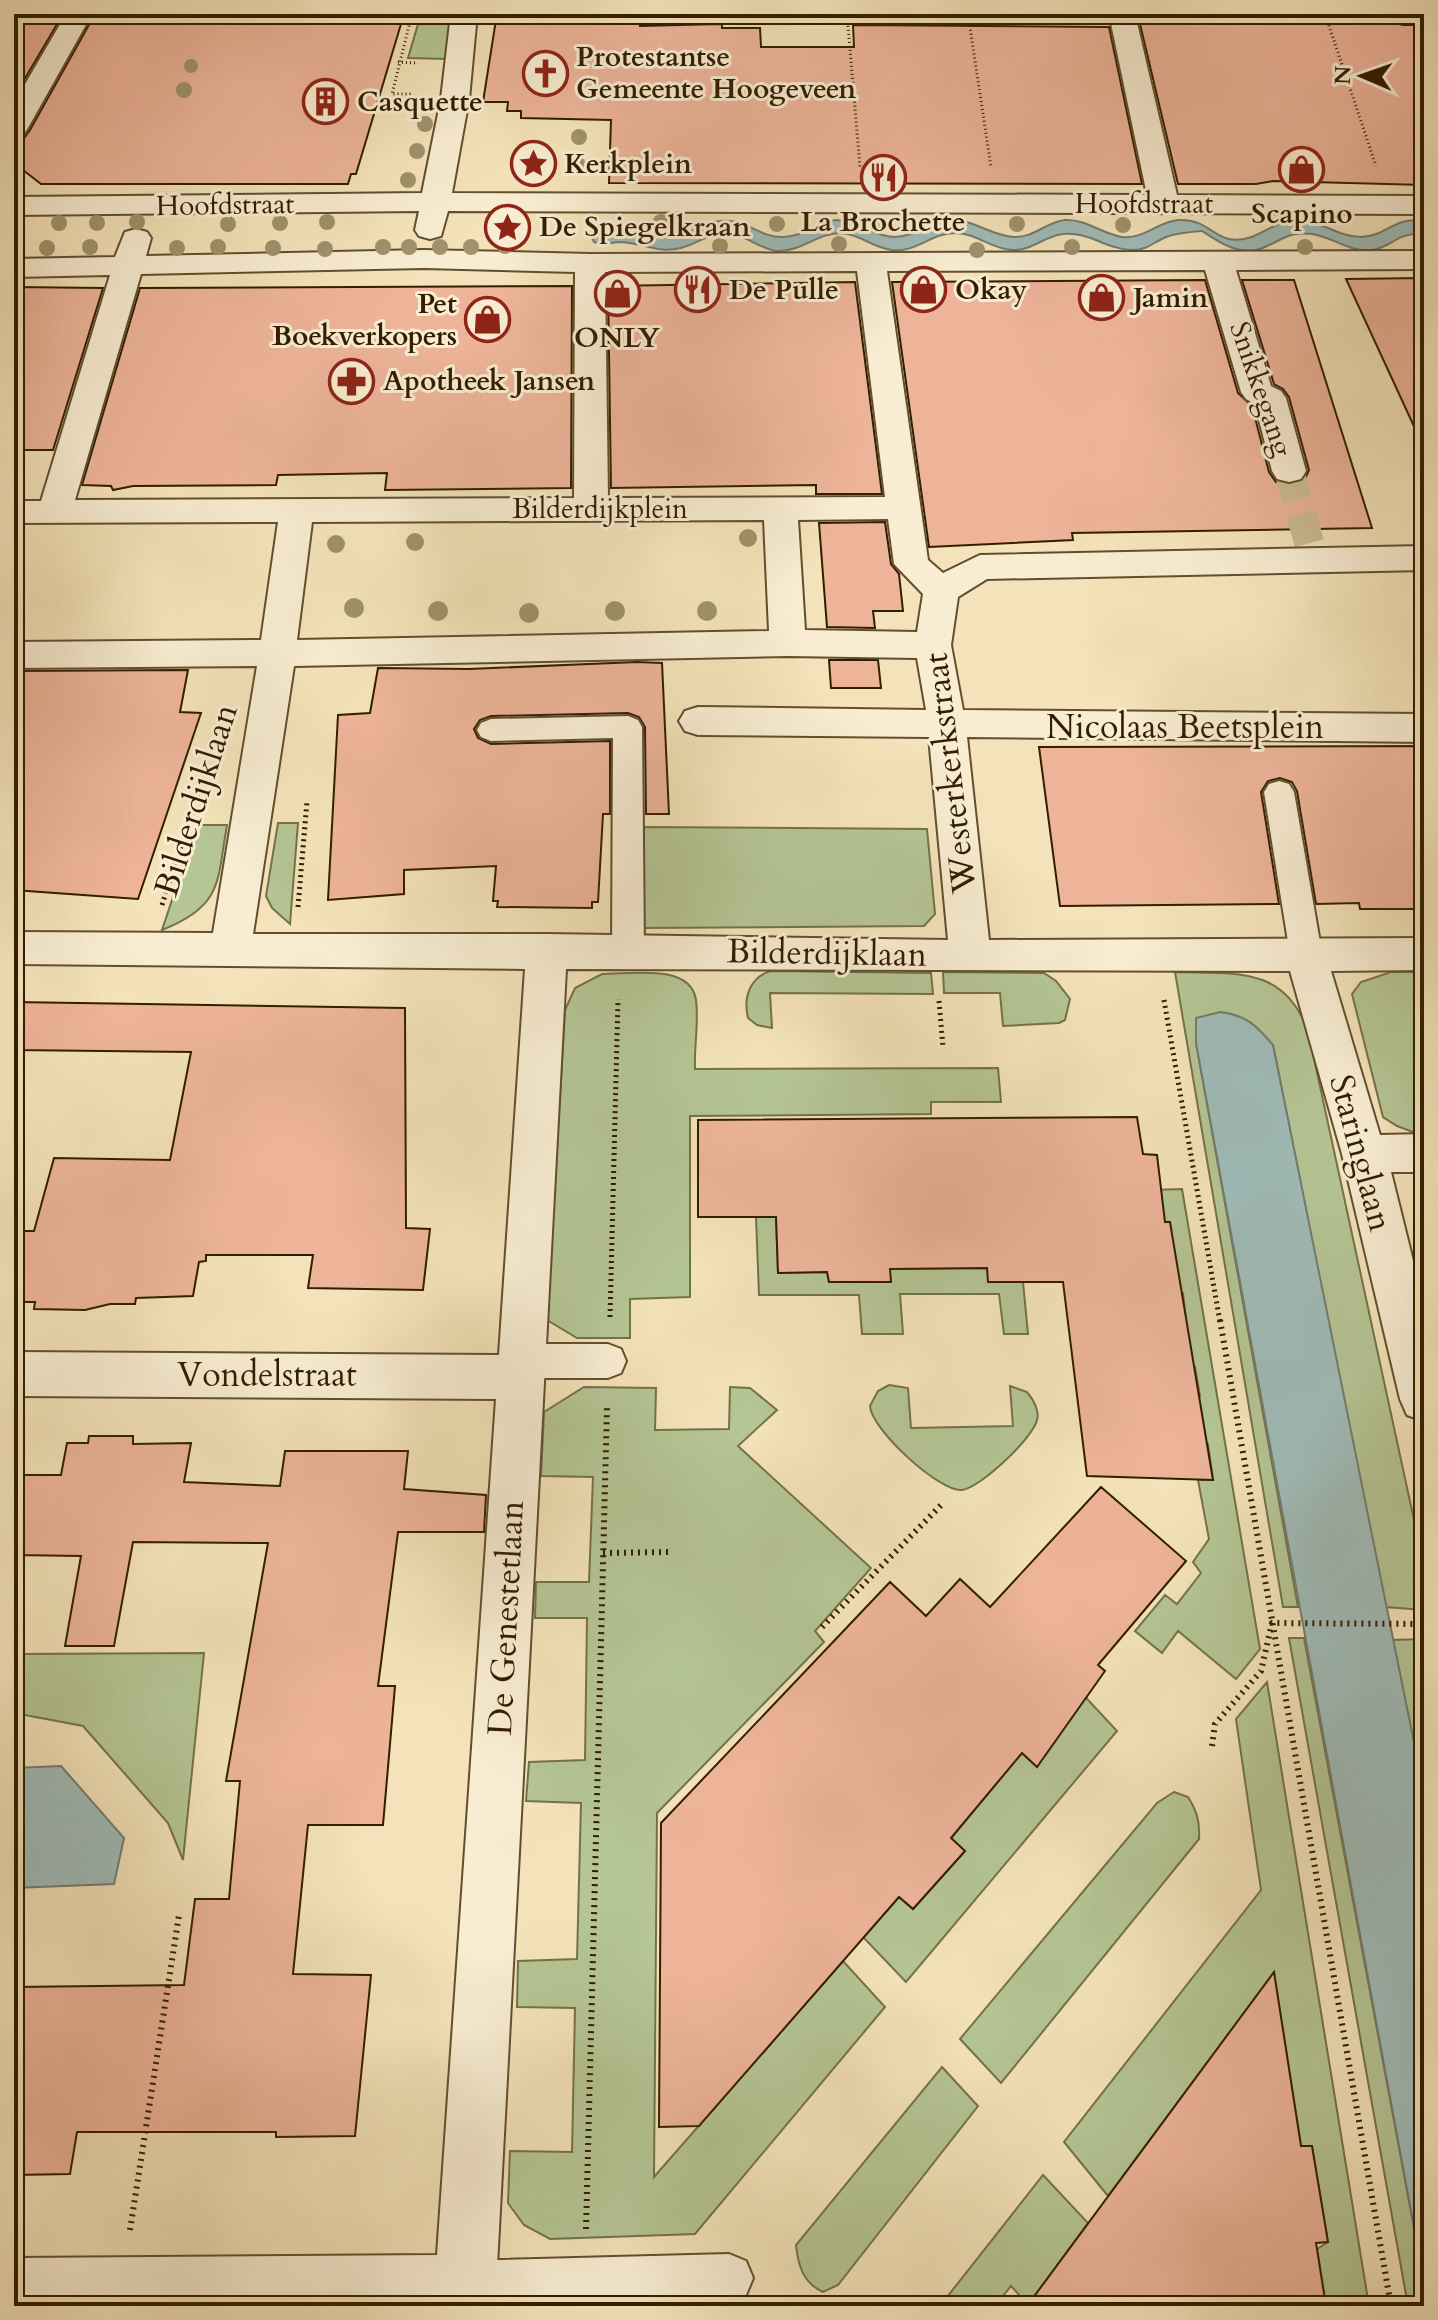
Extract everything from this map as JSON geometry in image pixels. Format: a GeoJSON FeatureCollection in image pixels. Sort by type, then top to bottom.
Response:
{"type":"FeatureCollection","features":[{"type":"Feature","properties":{"kind":"street"},"geometry":{"type":"LineString","coordinates":[[14,128],[79,14]]}},
{"type":"Feature","properties":{"kind":"street"},"geometry":{"type":"LineString","coordinates":[[424,259],[455,99],[464,14]]}},
{"type":"Feature","properties":{"kind":"street"},"geometry":{"type":"LineString","coordinates":[[1122,14],[1164,204]]}},
{"type":"Feature","properties":{"kind":"street","name":"Hoofdstraat"},"geometry":{"type":"LineString","coordinates":[[14,206],[436,202],[1424,205]]}},
{"type":"Feature","properties":{"kind":"street","name":"Hoofdstraat"},"geometry":{"type":"LineString","coordinates":[[863,204],[898,219],[963,258]]}},
{"type":"Feature","properties":{"kind":"street"},"geometry":{"type":"LineString","coordinates":[[55,512],[145,205]]}},
{"type":"Feature","properties":{"kind":"street"},"geometry":{"type":"LineString","coordinates":[[1134,261],[1175,239],[1244,231],[1312,205]]}},
{"type":"Feature","properties":{"kind":"street","name":"Hoofdstraat"},"geometry":{"type":"LineString","coordinates":[[14,268],[424,259],[590,263],[871,262],[963,258],[1424,260]]}},
{"type":"Feature","properties":{"kind":"street","name":"Snikkegang"},"geometry":{"type":"LineString","coordinates":[[1218,261],[1257,392],[1270,398],[1289,471]]}},
{"type":"Feature","properties":{"kind":"street"},"geometry":{"type":"LineString","coordinates":[[871,262],[911,564],[941,591],[980,567],[1424,558]]}},
{"type":"Feature","properties":{"kind":"street"},"geometry":{"type":"LineString","coordinates":[[590,263],[591,510]]}},
{"type":"Feature","properties":{"kind":"street"},"geometry":{"type":"LineString","coordinates":[[780,508],[788,643]]}},
{"type":"Feature","properties":{"kind":"street","name":"Bilderdijkplein"},"geometry":{"type":"LineString","coordinates":[[14,512],[903,508]]}},
{"type":"Feature","properties":{"kind":"street"},"geometry":{"type":"LineString","coordinates":[[278,653],[296,511]]}},
{"type":"Feature","properties":{"kind":"street","name":"Westerkerkstraat"},"geometry":{"type":"LineString","coordinates":[[941,591],[933,645],[947,726],[970,956]]}},
{"type":"Feature","properties":{"kind":"street"},"geometry":{"type":"LineString","coordinates":[[14,655],[788,643],[933,645]]}},
{"type":"Feature","properties":{"kind":"street","name":"Bilderdijklaan"},"geometry":{"type":"LineString","coordinates":[[231,947],[278,653]]}},
{"type":"Feature","properties":{"kind":"street"},"geometry":{"type":"LineString","coordinates":[[698,721],[947,726]]}},
{"type":"Feature","properties":{"kind":"street","name":"Nicolaas Beetsplein"},"geometry":{"type":"LineString","coordinates":[[947,726],[1424,728]]}},
{"type":"Feature","properties":{"kind":"street","name":"Bilderdijklaan"},"geometry":{"type":"LineString","coordinates":[[14,948],[231,947],[970,956],[1424,954]]}},
{"type":"Feature","properties":{"kind":"street","name":"De Genestetlaan"},"geometry":{"type":"LineString","coordinates":[[465,2285],[547,950]]}},
{"type":"Feature","properties":{"kind":"street","name":"Staringlaan"},"geometry":{"type":"LineString","coordinates":[[1306,954],[1364,1154],[1424,1399]]}},
{"type":"Feature","properties":{"kind":"street"},"geometry":{"type":"LineString","coordinates":[[1364,1154],[1424,1153]]}},
{"type":"Feature","properties":{"kind":"street","name":"Vondelstraat"},"geometry":{"type":"LineString","coordinates":[[14,1374],[521,1369]]}},
{"type":"Feature","properties":{"kind":"street"},"geometry":{"type":"LineString","coordinates":[[14,2289],[465,2285]]}},
{"type":"Feature","properties":{"kind":"lane"},"geometry":{"type":"LineString","coordinates":[[491,730],[628,727],[624,951]]}},
{"type":"Feature","properties":{"kind":"lane"},"geometry":{"type":"LineString","coordinates":[[1279,792],[1306,954]]}},
{"type":"Feature","properties":{"kind":"lane"},"geometry":{"type":"LineString","coordinates":[[521,1369],[608,1361]]}},
{"type":"Feature","properties":{"kind":"lane"},"geometry":{"type":"LineString","coordinates":[[465,2285],[729,2278]]}},
{"type":"Feature","properties":{"kind":"path"},"geometry":{"type":"LineString","coordinates":[[847,14],[863,204]]}},
{"type":"Feature","properties":{"kind":"path"},"geometry":{"type":"LineString","coordinates":[[968,14],[997,204]]}},
{"type":"Feature","properties":{"kind":"path"},"geometry":{"type":"LineString","coordinates":[[1325,14],[1389,205]]}},
{"type":"Feature","properties":{"kind":"path","name":"Bilderdijklaan"},"geometry":{"type":"LineString","coordinates":[[148,948],[210,756]]}},
{"type":"Feature","properties":{"kind":"path"},"geometry":{"type":"LineString","coordinates":[[585,2283],[608,1361],[624,951]]}},
{"type":"Feature","properties":{"kind":"path"},"geometry":{"type":"LineString","coordinates":[[1156,955],[1391,2306]]}},
{"type":"Feature","properties":{"kind":"path"},"geometry":{"type":"LineString","coordinates":[[822,1627],[944,1502]]}},
{"type":"Feature","properties":{"kind":"path"},"geometry":{"type":"LineString","coordinates":[[603,1553],[668,1552]]}},
{"type":"Feature","properties":{"kind":"path"},"geometry":{"type":"LineString","coordinates":[[1272,1623],[1420,1624]]}},
{"type":"Feature","properties":{"kind":"path"},"geometry":{"type":"LineString","coordinates":[[1212,1746],[1215,1724],[1261,1671],[1272,1623]]}},
{"type":"Feature","properties":{"kind":"path"},"geometry":{"type":"LineString","coordinates":[[121,2288],[179,1915]]}},
{"type":"Feature","properties":{"kind":"green space"},"geometry":{"type":"Polygon","coordinates":[[[421,14],[454,14],[447,59],[408,58],[421,14]]]}},
{"type":"Feature","properties":{"kind":"green space"},"geometry":{"type":"Polygon","coordinates":[[[278,823],[298,823],[290,924],[272,908],[266,896],[278,823]]]}},
{"type":"Feature","properties":{"kind":"green space"},"geometry":{"type":"Polygon","coordinates":[[[197,825],[227,825],[214,890],[196,911],[162,930],[197,825]]]}},
{"type":"Feature","properties":{"kind":"green space"},"geometry":{"type":"Polygon","coordinates":[[[644,827],[927,829],[935,914],[924,926],[640,928],[644,827]]]}},
{"type":"Feature","properties":{"kind":"green space"},"geometry":{"type":"Polygon","coordinates":[[[770,971],[931,973],[933,994],[770,993],[772,1028],[757,1025],[748,1018],[747,1010],[747,996],[753,983],[770,971]]]}},
{"type":"Feature","properties":{"kind":"green space"},"geometry":{"type":"Polygon","coordinates":[[[943,972],[1044,973],[1056,981],[1070,999],[1065,1020],[1059,1023],[1003,1026],[1000,993],[944,993],[943,972]]]}},
{"type":"Feature","properties":{"kind":"green space"},"geometry":{"type":"Polygon","coordinates":[[[1175,972],[1237,974],[1271,984],[1285,994],[1298,1010],[1308,1031],[1424,1566],[1424,1610],[1385,1607],[1273,1045],[1196,1043],[1298,1607],[1283,1607],[1175,972]]]}},
{"type":"Feature","properties":{"kind":"green space"},"geometry":{"type":"Polygon","coordinates":[[[1391,972],[1424,972],[1424,1136],[1383,1117],[1352,994],[1361,982],[1391,972]]]}},
{"type":"Feature","properties":{"kind":"green space"},"geometry":{"type":"Polygon","coordinates":[[[658,973],[683,980],[692,988],[697,1008],[695,1069],[998,1068],[1001,1102],[931,1102],[931,1114],[690,1116],[690,1297],[630,1299],[630,1338],[577,1338],[547,1320],[565,1010],[575,988],[602,974],[658,973]]]}},
{"type":"Feature","properties":{"kind":"green space"},"geometry":{"type":"Polygon","coordinates":[[[1182,1189],[1260,1649],[1236,1679],[1178,1631],[1162,1653],[1135,1631],[1165,1595],[1177,1604],[1201,1573],[1193,1562],[1209,1539],[1198,1480],[1213,1480],[1208,1444],[1190,1444],[1184,1396],[1200,1396],[1195,1367],[1178,1367],[1171,1321],[1186,1320],[1183,1293],[1165,1293],[1170,1222],[1153,1221],[1149,1190],[1182,1189]]]}},
{"type":"Feature","properties":{"kind":"green space"},"geometry":{"type":"Polygon","coordinates":[[[756,1217],[776,1217],[778,1273],[827,1272],[829,1282],[890,1282],[889,1269],[987,1268],[990,1282],[1023,1282],[1028,1334],[1004,1334],[999,1294],[900,1294],[903,1334],[862,1334],[859,1295],[759,1295],[756,1217]]]}},
{"type":"Feature","properties":{"kind":"green space"},"geometry":{"type":"Polygon","coordinates":[[[889,1385],[908,1388],[911,1428],[1013,1426],[1010,1386],[1027,1392],[1038,1416],[1026,1438],[993,1472],[970,1487],[962,1490],[951,1488],[908,1457],[873,1416],[870,1406],[878,1391],[889,1385]]]}},
{"type":"Feature","properties":{"kind":"green space"},"geometry":{"type":"Polygon","coordinates":[[[584,1387],[656,1388],[655,1430],[729,1429],[730,1387],[750,1388],[777,1410],[738,1446],[871,1568],[815,1631],[824,1642],[657,1813],[654,2177],[843,1961],[885,2007],[695,2234],[550,2239],[524,2225],[508,2203],[510,2151],[572,2152],[575,2008],[517,2007],[518,1961],[577,1959],[581,1803],[526,1801],[529,1762],[585,1760],[587,1618],[535,1618],[536,1582],[589,1582],[593,1477],[541,1476],[544,1412],[584,1387]]]}},
{"type":"Feature","properties":{"kind":"green space"},"geometry":{"type":"Polygon","coordinates":[[[1289,1638],[1304,1638],[1424,2281],[1424,2306],[1408,2306],[1289,1638]]]}},
{"type":"Feature","properties":{"kind":"green space"},"geometry":{"type":"Polygon","coordinates":[[[1424,1639],[1424,1792],[1392,1640],[1424,1639]]]}},
{"type":"Feature","properties":{"kind":"green space"},"geometry":{"type":"Polygon","coordinates":[[[204,1653],[183,1860],[168,1823],[83,1726],[14,1713],[14,1654],[204,1653]]]}},
{"type":"Feature","properties":{"kind":"green space"},"geometry":{"type":"Polygon","coordinates":[[[1267,1682],[1369,2306],[1326,2306],[1317,2249],[1328,2242],[1312,2146],[1301,2146],[1274,1973],[1108,2196],[1064,2142],[1261,1890],[1236,1719],[1267,1682]]]}},
{"type":"Feature","properties":{"kind":"green space"},"geometry":{"type":"Polygon","coordinates":[[[1077,1688],[1117,1731],[906,1982],[863,1937],[899,1897],[913,1909],[965,1851],[951,1838],[1022,1753],[1037,1767],[1077,1688]]]}},
{"type":"Feature","properties":{"kind":"green space"},"geometry":{"type":"Polygon","coordinates":[[[1174,1792],[1188,1797],[1191,1802],[1197,1817],[1199,1839],[1001,2083],[960,2039],[1157,1803],[1174,1792]]]}},
{"type":"Feature","properties":{"kind":"green space"},"geometry":{"type":"Polygon","coordinates":[[[942,2067],[978,2106],[838,2285],[823,2292],[811,2284],[803,2273],[796,2245],[942,2067]]]}},
{"type":"Feature","properties":{"kind":"green space"},"geometry":{"type":"Polygon","coordinates":[[[1043,2175],[1088,2223],[1028,2305],[1011,2286],[995,2306],[940,2306],[1043,2175]]]}},
{"type":"Feature","properties":{"kind":"water"},"geometry":{"type":"Polygon","coordinates":[[[836,220],[894,237],[951,220],[1014,237],[1028,235],[1065,220],[1122,237],[1138,235],[1179,220],[1195,222],[1223,237],[1238,240],[1292,220],[1310,221],[1343,234],[1361,237],[1405,221],[1424,221],[1424,234],[1407,235],[1379,248],[1364,250],[1312,234],[1298,234],[1248,251],[1232,248],[1202,231],[1170,236],[1138,250],[1063,234],[1012,250],[955,233],[938,236],[909,249],[892,250],[841,233],[824,236],[794,249],[777,251],[733,235],[714,235],[681,248],[665,250],[621,242],[598,243],[590,234],[596,228],[609,225],[609,229],[671,237],[722,221],[737,222],[769,235],[783,237],[836,220]]]}},
{"type":"Feature","properties":{"kind":"water"},"geometry":{"type":"Polygon","coordinates":[[[1220,1012],[1250,1022],[1273,1045],[1424,1792],[1424,2282],[1196,1043],[1196,1018],[1220,1012]]]}},
{"type":"Feature","properties":{"kind":"water"},"geometry":{"type":"Polygon","coordinates":[[[61,1766],[124,1838],[114,1884],[14,1888],[14,1768],[61,1766]]]}},
{"type":"Feature","properties":{"kind":"building"},"geometry":{"type":"Polygon","coordinates":[[[14,14],[63,14],[14,97],[14,14]]]}},
{"type":"Feature","properties":{"kind":"building"},"geometry":{"type":"Polygon","coordinates":[[[95,14],[404,14],[356,174],[351,174],[348,184],[41,184],[14,163],[14,140],[25,137],[30,130],[95,14]]]}},
{"type":"Feature","properties":{"kind":"building"},"geometry":{"type":"Polygon","coordinates":[[[512,14],[641,14],[640,26],[722,24],[722,28],[760,28],[761,47],[854,47],[853,25],[1109,27],[1142,184],[609,183],[611,120],[521,118],[521,111],[507,111],[508,102],[483,102],[495,26],[498,17],[511,17],[512,14]]]}},
{"type":"Feature","properties":{"kind":"building"},"geometry":{"type":"Polygon","coordinates":[[[1380,19],[1403,25],[1424,25],[1424,185],[1273,181],[1256,184],[1178,184],[1140,24],[1359,24],[1380,19]]]}},
{"type":"Feature","properties":{"kind":"building"},"geometry":{"type":"Polygon","coordinates":[[[1424,278],[1424,448],[1346,279],[1424,278]]]}},
{"type":"Feature","properties":{"kind":"building"},"geometry":{"type":"Polygon","coordinates":[[[1205,280],[1238,393],[1252,406],[1269,472],[1276,482],[1290,485],[1304,481],[1309,470],[1289,397],[1274,384],[1242,280],[1294,280],[1372,528],[1072,533],[1073,540],[929,547],[892,282],[1205,280]]]}},
{"type":"Feature","properties":{"kind":"building"},"geometry":{"type":"Polygon","coordinates":[[[855,282],[882,494],[816,494],[816,485],[611,488],[608,286],[855,282]]]}},
{"type":"Feature","properties":{"kind":"building"},"geometry":{"type":"Polygon","coordinates":[[[572,286],[571,488],[385,490],[387,473],[278,475],[276,485],[133,486],[113,490],[111,486],[82,485],[140,288],[572,286]]]}},
{"type":"Feature","properties":{"kind":"building"},"geometry":{"type":"Polygon","coordinates":[[[14,287],[103,288],[53,450],[14,450],[14,287]]]}},
{"type":"Feature","properties":{"kind":"building"},"geometry":{"type":"Polygon","coordinates":[[[885,522],[891,564],[899,574],[903,611],[873,611],[875,628],[827,627],[819,523],[885,522]]]}},
{"type":"Feature","properties":{"kind":"building"},"geometry":{"type":"Polygon","coordinates":[[[829,660],[878,660],[881,688],[831,688],[829,660]]]}},
{"type":"Feature","properties":{"kind":"building"},"geometry":{"type":"Polygon","coordinates":[[[662,663],[669,814],[646,814],[645,727],[639,717],[628,713],[491,716],[480,720],[474,729],[478,738],[491,744],[610,741],[610,814],[603,814],[598,902],[592,902],[592,908],[497,907],[498,901],[493,901],[496,866],[404,870],[404,894],[328,900],[338,715],[370,713],[378,668],[469,669],[662,663]]]}},
{"type":"Feature","properties":{"kind":"building"},"geometry":{"type":"Polygon","coordinates":[[[188,670],[180,712],[201,713],[138,899],[14,890],[14,671],[188,670]]]}},
{"type":"Feature","properties":{"kind":"building"},"geometry":{"type":"Polygon","coordinates":[[[1424,746],[1424,909],[1360,909],[1359,903],[1316,904],[1297,791],[1292,782],[1280,778],[1268,781],[1261,792],[1279,904],[1060,906],[1039,747],[1424,746]]]}},
{"type":"Feature","properties":{"kind":"building"},"geometry":{"type":"Polygon","coordinates":[[[14,1002],[405,1008],[406,1228],[430,1229],[423,1290],[308,1288],[313,1255],[206,1255],[206,1261],[199,1262],[193,1296],[136,1298],[135,1304],[110,1304],[85,1310],[34,1309],[35,1302],[14,1302],[14,1231],[34,1231],[54,1158],[170,1160],[191,1052],[14,1050],[14,1002]]]}},
{"type":"Feature","properties":{"kind":"building"},"geometry":{"type":"Polygon","coordinates":[[[1137,1117],[1143,1154],[1157,1155],[1165,1222],[1170,1222],[1213,1480],[1087,1476],[1063,1282],[988,1282],[987,1268],[890,1269],[891,1282],[829,1282],[827,1272],[778,1273],[776,1217],[698,1217],[698,1120],[1137,1117]]]}},
{"type":"Feature","properties":{"kind":"building"},"geometry":{"type":"Polygon","coordinates":[[[89,1436],[133,1436],[133,1444],[191,1443],[184,1482],[280,1486],[285,1451],[408,1451],[404,1489],[486,1495],[484,1532],[398,1532],[378,1686],[395,1686],[383,1825],[308,1825],[293,1974],[371,1975],[355,2136],[276,2137],[276,2132],[77,2132],[70,2174],[14,2175],[14,1987],[184,1985],[195,1899],[229,1899],[240,1781],[226,1781],[268,1543],[133,1542],[114,1646],[65,1646],[81,1556],[14,1555],[14,1475],[61,1475],[67,1443],[88,1443],[89,1436]]]}},
{"type":"Feature","properties":{"kind":"building"},"geometry":{"type":"Polygon","coordinates":[[[1101,1487],[1186,1561],[1098,1665],[1105,1671],[1037,1767],[1022,1753],[951,1838],[965,1851],[913,1909],[899,1897],[699,2126],[659,2127],[661,1823],[890,1582],[926,1616],[960,1579],[990,1607],[1101,1487]]]}},
{"type":"Feature","properties":{"kind":"building"},"geometry":{"type":"Polygon","coordinates":[[[1274,1972],[1301,2146],[1312,2146],[1328,2242],[1316,2243],[1326,2306],[1027,2306],[1274,1972]]]}},
{"type":"Feature","properties":{"kind":"tunnel"},"geometry":{"type":"LineString","coordinates":[[1289,471],[1314,560]]}},
{"type":"Feature","properties":{"kind":"place","name":"Protestantse Gemeente Hoogeveen"},"geometry":{"type":"Point","coordinates":[545,73]}},
{"type":"Feature","properties":{"kind":"place","name":"Casquette"},"geometry":{"type":"Point","coordinates":[326,102]}},
{"type":"Feature","properties":{"kind":"place","name":"Kerkplein"},"geometry":{"type":"Point","coordinates":[533,164]}},
{"type":"Feature","properties":{"kind":"place","name":"Scapino"},"geometry":{"type":"Point","coordinates":[1302,170]}},
{"type":"Feature","properties":{"kind":"place","name":"La Brochette"},"geometry":{"type":"Point","coordinates":[883,177]}},
{"type":"Feature","properties":{"kind":"place","name":"De Spiegelkraan"},"geometry":{"type":"Point","coordinates":[508,227]}},
{"type":"Feature","properties":{"kind":"place","name":"De Pulle"},"geometry":{"type":"Point","coordinates":[698,290]}},
{"type":"Feature","properties":{"kind":"place","name":"Okay"},"geometry":{"type":"Point","coordinates":[924,290]}},
{"type":"Feature","properties":{"kind":"place","name":"ONLY"},"geometry":{"type":"Point","coordinates":[617,294]}},
{"type":"Feature","properties":{"kind":"place","name":"Jamin"},"geometry":{"type":"Point","coordinates":[1102,298]}},
{"type":"Feature","properties":{"kind":"place","name":"Pet Boekverkopers"},"geometry":{"type":"Point","coordinates":[488,320]}},
{"type":"Feature","properties":{"kind":"place","name":"Apotheek Jansen"},"geometry":{"type":"Point","coordinates":[352,381]}}]}
